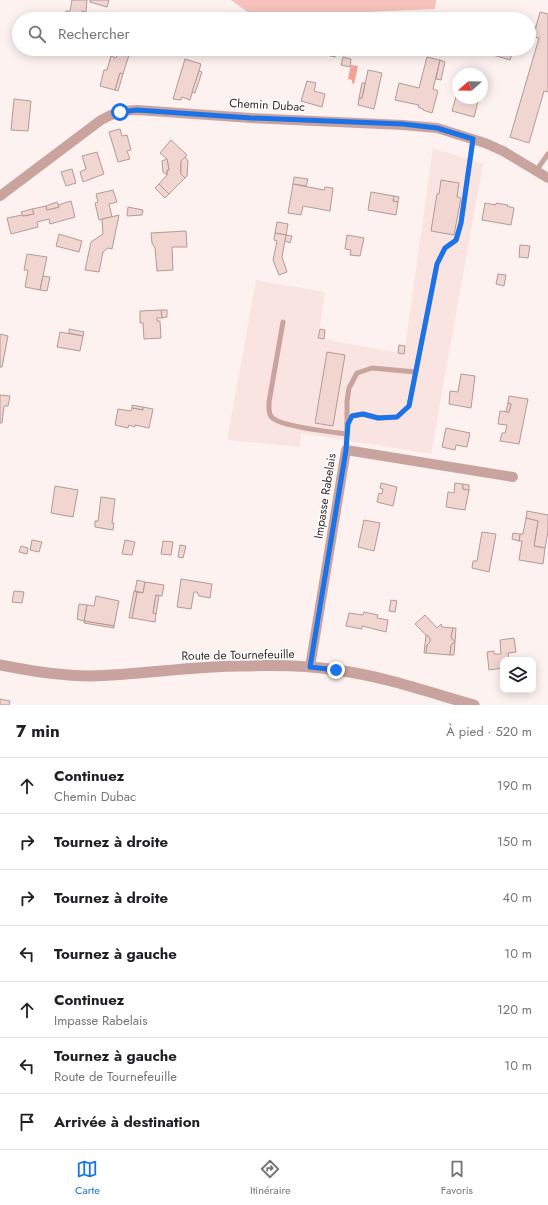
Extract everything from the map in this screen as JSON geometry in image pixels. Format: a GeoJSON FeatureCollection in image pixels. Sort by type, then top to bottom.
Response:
{"type":"FeatureCollection","features":[{"type":"Feature","properties":{"kind":"street","name":"Chemin Dubac"},"geometry":{"type":"LineString","coordinates":[[0,196],[101,120],[110,115],[128,110],[251,118],[403,124],[437,128],[485,143],[503,151],[548,178]]}},
{"type":"Feature","properties":{"kind":"street","name":"Impasse Rabelais"},"geometry":{"type":"LineString","coordinates":[[310,667],[346,450],[513,477]]}},
{"type":"Feature","properties":{"kind":"street","name":"Route de Tournefeuille"},"geometry":{"type":"LineString","coordinates":[[0,665],[39,673],[88,676],[123,675],[242,666],[310,667],[361,674],[474,705]]}},
{"type":"Feature","properties":{"kind":"lane"},"geometry":{"type":"LineString","coordinates":[[348,424],[352,416],[363,414],[378,418],[397,417],[409,406],[437,264],[445,248],[456,240],[461,223],[473,139]]}},
{"type":"Feature","properties":{"kind":"lane"},"geometry":{"type":"LineString","coordinates":[[536,171],[548,154]]}},
{"type":"Feature","properties":{"kind":"lane"},"geometry":{"type":"LineString","coordinates":[[284,322],[269,402],[269,412],[272,419],[283,424],[347,434]]}},
{"type":"Feature","properties":{"kind":"lane"},"geometry":{"type":"LineString","coordinates":[[346,450],[348,424],[347,401],[349,388],[357,373],[372,368],[416,372]]}},
{"type":"Feature","properties":{"kind":"shaded area"},"geometry":{"type":"Polygon","coordinates":[[[231,0],[436,0],[435,9],[365,12],[248,12],[231,0]]]}},
{"type":"Feature","properties":{"kind":"shaded area"},"geometry":{"type":"Polygon","coordinates":[[[351,65],[358,66],[354,84],[352,83],[352,80],[348,79],[351,65]]]}},
{"type":"Feature","properties":{"kind":"shaded area"},"geometry":{"type":"Polygon","coordinates":[[[433,148],[483,164],[431,454],[301,433],[300,447],[227,440],[256,280],[325,292],[318,338],[404,354],[433,148]]]}},
{"type":"Feature","properties":{"kind":"building"},"geometry":{"type":"Polygon","coordinates":[[[72,0],[87,0],[86,12],[66,12],[70,11],[72,0]]]}},
{"type":"Feature","properties":{"kind":"building"},"geometry":{"type":"Polygon","coordinates":[[[90,0],[109,0],[107,7],[90,2],[90,0]]]}},
{"type":"Feature","properties":{"kind":"building"},"geometry":{"type":"Polygon","coordinates":[[[540,12],[548,14],[548,92],[544,91],[529,143],[510,137],[534,56],[536,56],[536,48],[539,38],[536,38],[536,26],[540,12]]]}},
{"type":"Feature","properties":{"kind":"building"},"geometry":{"type":"Polygon","coordinates":[[[111,56],[116,58],[117,56],[129,56],[123,74],[120,73],[115,90],[100,86],[104,70],[107,70],[111,56]]]}},
{"type":"Feature","properties":{"kind":"building"},"geometry":{"type":"Polygon","coordinates":[[[497,56],[511,56],[510,60],[497,56]]]}},
{"type":"Feature","properties":{"kind":"building"},"geometry":{"type":"Polygon","coordinates":[[[343,57],[351,59],[350,67],[341,65],[343,57]]]}},
{"type":"Feature","properties":{"kind":"building"},"geometry":{"type":"Polygon","coordinates":[[[427,57],[440,60],[433,89],[438,91],[432,113],[418,107],[419,105],[395,100],[399,83],[419,88],[427,57]]]}},
{"type":"Feature","properties":{"kind":"building"},"geometry":{"type":"Polygon","coordinates":[[[185,59],[201,64],[190,100],[182,97],[181,100],[173,99],[185,59]]]}},
{"type":"Feature","properties":{"kind":"building"},"geometry":{"type":"Polygon","coordinates":[[[440,60],[445,62],[441,80],[436,79],[440,60]]]}},
{"type":"Feature","properties":{"kind":"building"},"geometry":{"type":"Polygon","coordinates":[[[368,70],[382,73],[374,109],[358,105],[359,98],[362,98],[368,70]]]}},
{"type":"Feature","properties":{"kind":"building"},"geometry":{"type":"Polygon","coordinates":[[[199,71],[202,72],[195,93],[192,92],[199,71]]]}},
{"type":"Feature","properties":{"kind":"building"},"geometry":{"type":"Polygon","coordinates":[[[120,73],[123,74],[118,91],[115,90],[120,73]]]}},
{"type":"Feature","properties":{"kind":"building"},"geometry":{"type":"Polygon","coordinates":[[[307,81],[316,83],[314,91],[325,94],[322,107],[301,101],[307,81]]]}},
{"type":"Feature","properties":{"kind":"building"},"geometry":{"type":"Polygon","coordinates":[[[362,83],[365,83],[362,98],[359,98],[362,83]]]}},
{"type":"Feature","properties":{"kind":"building"},"geometry":{"type":"Polygon","coordinates":[[[14,99],[31,101],[28,131],[11,130],[14,99]]]}},
{"type":"Feature","properties":{"kind":"building"},"geometry":{"type":"Polygon","coordinates":[[[454,104],[477,104],[474,117],[452,111],[454,104]]]}},
{"type":"Feature","properties":{"kind":"building"},"geometry":{"type":"Polygon","coordinates":[[[120,129],[122,136],[127,135],[131,150],[127,151],[130,159],[118,162],[109,132],[120,129]]]}},
{"type":"Feature","properties":{"kind":"building"},"geometry":{"type":"Polygon","coordinates":[[[171,140],[187,155],[181,161],[181,174],[185,178],[169,194],[159,184],[167,175],[167,170],[169,170],[167,159],[160,153],[171,140]]]}},
{"type":"Feature","properties":{"kind":"building"},"geometry":{"type":"Polygon","coordinates":[[[97,152],[104,174],[83,182],[80,172],[86,169],[82,156],[97,152]]]}},
{"type":"Feature","properties":{"kind":"building"},"geometry":{"type":"Polygon","coordinates":[[[185,157],[188,161],[187,176],[185,178],[181,174],[181,161],[185,157]]]}},
{"type":"Feature","properties":{"kind":"building"},"geometry":{"type":"Polygon","coordinates":[[[167,159],[169,170],[167,170],[167,175],[163,172],[162,161],[167,159]]]}},
{"type":"Feature","properties":{"kind":"building"},"geometry":{"type":"Polygon","coordinates":[[[72,169],[76,183],[66,186],[61,172],[72,169]]]}},
{"type":"Feature","properties":{"kind":"building"},"geometry":{"type":"Polygon","coordinates":[[[294,177],[308,179],[306,186],[293,184],[294,177]]]}},
{"type":"Feature","properties":{"kind":"building"},"geometry":{"type":"Polygon","coordinates":[[[441,180],[459,183],[457,197],[461,198],[454,235],[431,231],[437,194],[439,194],[441,180]]]}},
{"type":"Feature","properties":{"kind":"building"},"geometry":{"type":"Polygon","coordinates":[[[159,184],[169,194],[165,198],[155,188],[159,184]]]}},
{"type":"Feature","properties":{"kind":"building"},"geometry":{"type":"Polygon","coordinates":[[[293,184],[324,190],[325,187],[333,188],[330,211],[303,206],[301,215],[288,213],[293,184]]]}},
{"type":"Feature","properties":{"kind":"building"},"geometry":{"type":"Polygon","coordinates":[[[113,190],[117,202],[109,204],[112,217],[99,220],[95,203],[98,202],[96,194],[113,190]]]}},
{"type":"Feature","properties":{"kind":"building"},"geometry":{"type":"Polygon","coordinates":[[[371,192],[394,196],[393,201],[398,202],[396,215],[368,210],[371,192]]]}},
{"type":"Feature","properties":{"kind":"building"},"geometry":{"type":"Polygon","coordinates":[[[394,196],[399,197],[398,202],[393,201],[394,196]]]}},
{"type":"Feature","properties":{"kind":"building"},"geometry":{"type":"Polygon","coordinates":[[[71,201],[75,217],[50,224],[49,219],[37,222],[38,227],[11,234],[7,218],[34,214],[32,209],[46,206],[47,210],[59,207],[58,205],[71,201]]]}},
{"type":"Feature","properties":{"kind":"building"},"geometry":{"type":"Polygon","coordinates":[[[57,202],[59,207],[47,210],[46,206],[57,202]]]}},
{"type":"Feature","properties":{"kind":"building"},"geometry":{"type":"Polygon","coordinates":[[[485,203],[508,205],[507,206],[514,208],[511,225],[482,220],[485,203]]]}},
{"type":"Feature","properties":{"kind":"building"},"geometry":{"type":"Polygon","coordinates":[[[128,207],[143,210],[142,215],[127,216],[128,207]]]}},
{"type":"Feature","properties":{"kind":"building"},"geometry":{"type":"Polygon","coordinates":[[[32,209],[34,214],[23,216],[21,212],[32,209]]]}},
{"type":"Feature","properties":{"kind":"building"},"geometry":{"type":"Polygon","coordinates":[[[119,215],[112,249],[108,248],[103,252],[99,272],[85,270],[91,242],[103,234],[102,219],[119,215]]]}},
{"type":"Feature","properties":{"kind":"building"},"geometry":{"type":"Polygon","coordinates":[[[277,222],[288,224],[286,235],[275,233],[277,222]]]}},
{"type":"Feature","properties":{"kind":"building"},"geometry":{"type":"Polygon","coordinates":[[[186,231],[187,247],[172,247],[173,270],[157,271],[155,248],[152,243],[151,233],[186,231]]]}},
{"type":"Feature","properties":{"kind":"building"},"geometry":{"type":"Polygon","coordinates":[[[275,233],[286,235],[282,257],[287,272],[279,275],[273,260],[277,241],[274,240],[275,233]]]}},
{"type":"Feature","properties":{"kind":"building"},"geometry":{"type":"Polygon","coordinates":[[[59,234],[82,241],[79,252],[56,246],[59,234]]]}},
{"type":"Feature","properties":{"kind":"building"},"geometry":{"type":"Polygon","coordinates":[[[286,235],[292,236],[290,243],[285,241],[286,235]]]}},
{"type":"Feature","properties":{"kind":"building"},"geometry":{"type":"Polygon","coordinates":[[[347,235],[364,238],[360,256],[350,255],[351,250],[345,249],[347,235]]]}},
{"type":"Feature","properties":{"kind":"building"},"geometry":{"type":"Polygon","coordinates":[[[520,245],[530,246],[528,258],[519,257],[520,245]]]}},
{"type":"Feature","properties":{"kind":"building"},"geometry":{"type":"Polygon","coordinates":[[[27,254],[47,257],[40,290],[25,287],[28,270],[24,270],[27,254]]]}},
{"type":"Feature","properties":{"kind":"building"},"geometry":{"type":"Polygon","coordinates":[[[498,274],[506,275],[504,286],[496,284],[498,274]]]}},
{"type":"Feature","properties":{"kind":"building"},"geometry":{"type":"Polygon","coordinates":[[[43,276],[50,277],[47,291],[40,290],[43,276]]]}},
{"type":"Feature","properties":{"kind":"building"},"geometry":{"type":"Polygon","coordinates":[[[161,310],[167,310],[167,317],[162,318],[161,310]]]}},
{"type":"Feature","properties":{"kind":"building"},"geometry":{"type":"Polygon","coordinates":[[[161,310],[162,318],[157,318],[157,321],[160,321],[161,338],[144,339],[143,323],[140,323],[140,311],[161,310]]]}},
{"type":"Feature","properties":{"kind":"building"},"geometry":{"type":"Polygon","coordinates":[[[69,329],[84,332],[83,336],[69,333],[69,329]]]}},
{"type":"Feature","properties":{"kind":"building"},"geometry":{"type":"Polygon","coordinates":[[[320,329],[325,330],[324,339],[318,338],[320,329]]]}},
{"type":"Feature","properties":{"kind":"building"},"geometry":{"type":"Polygon","coordinates":[[[60,332],[83,336],[80,351],[57,347],[60,332]]]}},
{"type":"Feature","properties":{"kind":"building"},"geometry":{"type":"Polygon","coordinates":[[[0,334],[8,336],[2,367],[0,367],[0,334]]]}},
{"type":"Feature","properties":{"kind":"building"},"geometry":{"type":"Polygon","coordinates":[[[399,345],[405,346],[404,354],[398,353],[399,345]]]}},
{"type":"Feature","properties":{"kind":"building"},"geometry":{"type":"Polygon","coordinates":[[[327,352],[345,355],[333,426],[315,423],[327,352]]]}},
{"type":"Feature","properties":{"kind":"building"},"geometry":{"type":"Polygon","coordinates":[[[461,374],[475,376],[471,408],[449,404],[450,391],[458,392],[461,374]]]}},
{"type":"Feature","properties":{"kind":"building"},"geometry":{"type":"Polygon","coordinates":[[[0,395],[10,396],[8,406],[4,406],[2,423],[0,423],[0,395]]]}},
{"type":"Feature","properties":{"kind":"building"},"geometry":{"type":"Polygon","coordinates":[[[509,396],[528,399],[519,444],[500,441],[502,433],[505,433],[507,425],[498,424],[500,411],[509,412],[511,404],[508,403],[509,396]]]}},
{"type":"Feature","properties":{"kind":"building"},"geometry":{"type":"Polygon","coordinates":[[[508,403],[511,404],[509,412],[506,412],[508,403]]]}},
{"type":"Feature","properties":{"kind":"building"},"geometry":{"type":"Polygon","coordinates":[[[132,405],[143,407],[143,410],[132,408],[132,405]]]}},
{"type":"Feature","properties":{"kind":"building"},"geometry":{"type":"Polygon","coordinates":[[[143,407],[153,409],[149,428],[129,425],[128,428],[115,425],[118,409],[131,411],[132,408],[143,410],[143,407]]]}},
{"type":"Feature","properties":{"kind":"building"},"geometry":{"type":"Polygon","coordinates":[[[446,428],[470,433],[467,447],[456,445],[455,450],[442,447],[446,428]]]}},
{"type":"Feature","properties":{"kind":"building"},"geometry":{"type":"Polygon","coordinates":[[[381,483],[397,487],[393,506],[377,502],[379,493],[382,494],[383,489],[380,488],[381,483]]]}},
{"type":"Feature","properties":{"kind":"building"},"geometry":{"type":"Polygon","coordinates":[[[455,483],[463,484],[463,489],[469,490],[465,510],[446,507],[448,492],[454,493],[455,483]]]}},
{"type":"Feature","properties":{"kind":"building"},"geometry":{"type":"Polygon","coordinates":[[[463,484],[469,485],[469,490],[463,489],[463,484]]]}},
{"type":"Feature","properties":{"kind":"building"},"geometry":{"type":"Polygon","coordinates":[[[55,486],[78,490],[73,517],[51,513],[55,486]]]}},
{"type":"Feature","properties":{"kind":"building"},"geometry":{"type":"Polygon","coordinates":[[[101,497],[115,499],[112,523],[114,523],[113,530],[95,527],[95,521],[98,521],[101,497]]]}},
{"type":"Feature","properties":{"kind":"building"},"geometry":{"type":"Polygon","coordinates":[[[527,511],[548,515],[548,532],[545,548],[534,546],[538,521],[526,518],[527,511]]]}},
{"type":"Feature","properties":{"kind":"building"},"geometry":{"type":"Polygon","coordinates":[[[526,518],[538,521],[534,546],[545,548],[543,564],[519,560],[522,541],[519,541],[520,534],[523,534],[526,518]]]}},
{"type":"Feature","properties":{"kind":"building"},"geometry":{"type":"Polygon","coordinates":[[[364,520],[380,523],[374,551],[358,547],[364,520]]]}},
{"type":"Feature","properties":{"kind":"building"},"geometry":{"type":"Polygon","coordinates":[[[482,532],[496,534],[489,572],[472,568],[473,561],[477,561],[482,532]]]}},
{"type":"Feature","properties":{"kind":"building"},"geometry":{"type":"Polygon","coordinates":[[[513,533],[520,534],[519,541],[512,539],[513,533]]]}},
{"type":"Feature","properties":{"kind":"building"},"geometry":{"type":"Polygon","coordinates":[[[32,540],[42,542],[39,552],[30,550],[32,540]]]}},
{"type":"Feature","properties":{"kind":"building"},"geometry":{"type":"Polygon","coordinates":[[[125,540],[135,542],[132,555],[122,554],[125,540]]]}},
{"type":"Feature","properties":{"kind":"building"},"geometry":{"type":"Polygon","coordinates":[[[163,541],[173,542],[171,555],[161,554],[163,541]]]}},
{"type":"Feature","properties":{"kind":"building"},"geometry":{"type":"Polygon","coordinates":[[[180,545],[186,546],[183,558],[178,557],[180,545]]]}},
{"type":"Feature","properties":{"kind":"building"},"geometry":{"type":"Polygon","coordinates":[[[21,546],[28,548],[27,554],[19,552],[21,546]]]}},
{"type":"Feature","properties":{"kind":"building"},"geometry":{"type":"Polygon","coordinates":[[[181,579],[212,584],[210,598],[199,596],[197,592],[194,592],[191,609],[177,607],[181,579]]]}},
{"type":"Feature","properties":{"kind":"building"},"geometry":{"type":"Polygon","coordinates":[[[137,580],[145,582],[143,593],[135,591],[137,580]]]}},
{"type":"Feature","properties":{"kind":"building"},"geometry":{"type":"Polygon","coordinates":[[[145,582],[164,585],[162,596],[156,595],[153,613],[156,614],[155,622],[132,618],[137,592],[143,593],[145,582]]]}},
{"type":"Feature","properties":{"kind":"building"},"geometry":{"type":"Polygon","coordinates":[[[14,591],[24,592],[22,603],[12,602],[14,591]]]}},
{"type":"Feature","properties":{"kind":"building"},"geometry":{"type":"Polygon","coordinates":[[[134,591],[137,592],[132,618],[129,618],[134,591]]]}},
{"type":"Feature","properties":{"kind":"building"},"geometry":{"type":"Polygon","coordinates":[[[156,595],[159,596],[156,614],[153,613],[156,595]]]}},
{"type":"Feature","properties":{"kind":"building"},"geometry":{"type":"Polygon","coordinates":[[[96,596],[119,601],[114,626],[84,621],[87,605],[94,606],[96,596]]]}},
{"type":"Feature","properties":{"kind":"building"},"geometry":{"type":"Polygon","coordinates":[[[391,600],[397,601],[395,612],[389,611],[391,600]]]}},
{"type":"Feature","properties":{"kind":"building"},"geometry":{"type":"Polygon","coordinates":[[[79,604],[87,605],[84,621],[77,619],[79,604]]]}},
{"type":"Feature","properties":{"kind":"building"},"geometry":{"type":"Polygon","coordinates":[[[364,612],[378,615],[377,618],[388,620],[386,632],[362,626],[362,629],[346,626],[349,613],[363,615],[364,612]]]}},
{"type":"Feature","properties":{"kind":"building"},"geometry":{"type":"Polygon","coordinates":[[[425,615],[437,628],[441,624],[442,627],[453,628],[451,637],[455,642],[451,645],[450,655],[426,653],[427,645],[430,642],[430,639],[415,624],[425,615]]]}},
{"type":"Feature","properties":{"kind":"building"},"geometry":{"type":"Polygon","coordinates":[[[84,621],[114,626],[114,628],[84,623],[84,621]]]}},
{"type":"Feature","properties":{"kind":"building"},"geometry":{"type":"Polygon","coordinates":[[[453,628],[456,628],[455,642],[451,637],[453,628]]]}},
{"type":"Feature","properties":{"kind":"building"},"geometry":{"type":"Polygon","coordinates":[[[426,635],[430,639],[430,642],[427,645],[426,653],[424,653],[426,635]]]}},
{"type":"Feature","properties":{"kind":"building"},"geometry":{"type":"Polygon","coordinates":[[[514,638],[516,652],[508,653],[509,657],[500,657],[500,668],[489,670],[487,652],[494,651],[494,654],[501,654],[500,640],[514,638]]]}},
{"type":"Feature","properties":{"kind":"building"},"geometry":{"type":"Polygon","coordinates":[[[455,642],[454,655],[450,655],[451,645],[455,642]]]}},
{"type":"Feature","properties":{"kind":"building"},"geometry":{"type":"Polygon","coordinates":[[[0,699],[10,701],[9,705],[0,705],[0,699]]]}},
{"type":"Feature","properties":{"kind":"route"},"geometry":{"type":"LineString","coordinates":[[120,112],[137,110],[251,118],[403,124],[437,128],[473,139],[461,223],[456,240],[445,248],[437,264],[409,406],[397,417],[378,418],[363,414],[352,416],[348,424],[346,450],[310,667],[336,670]]}}]}
